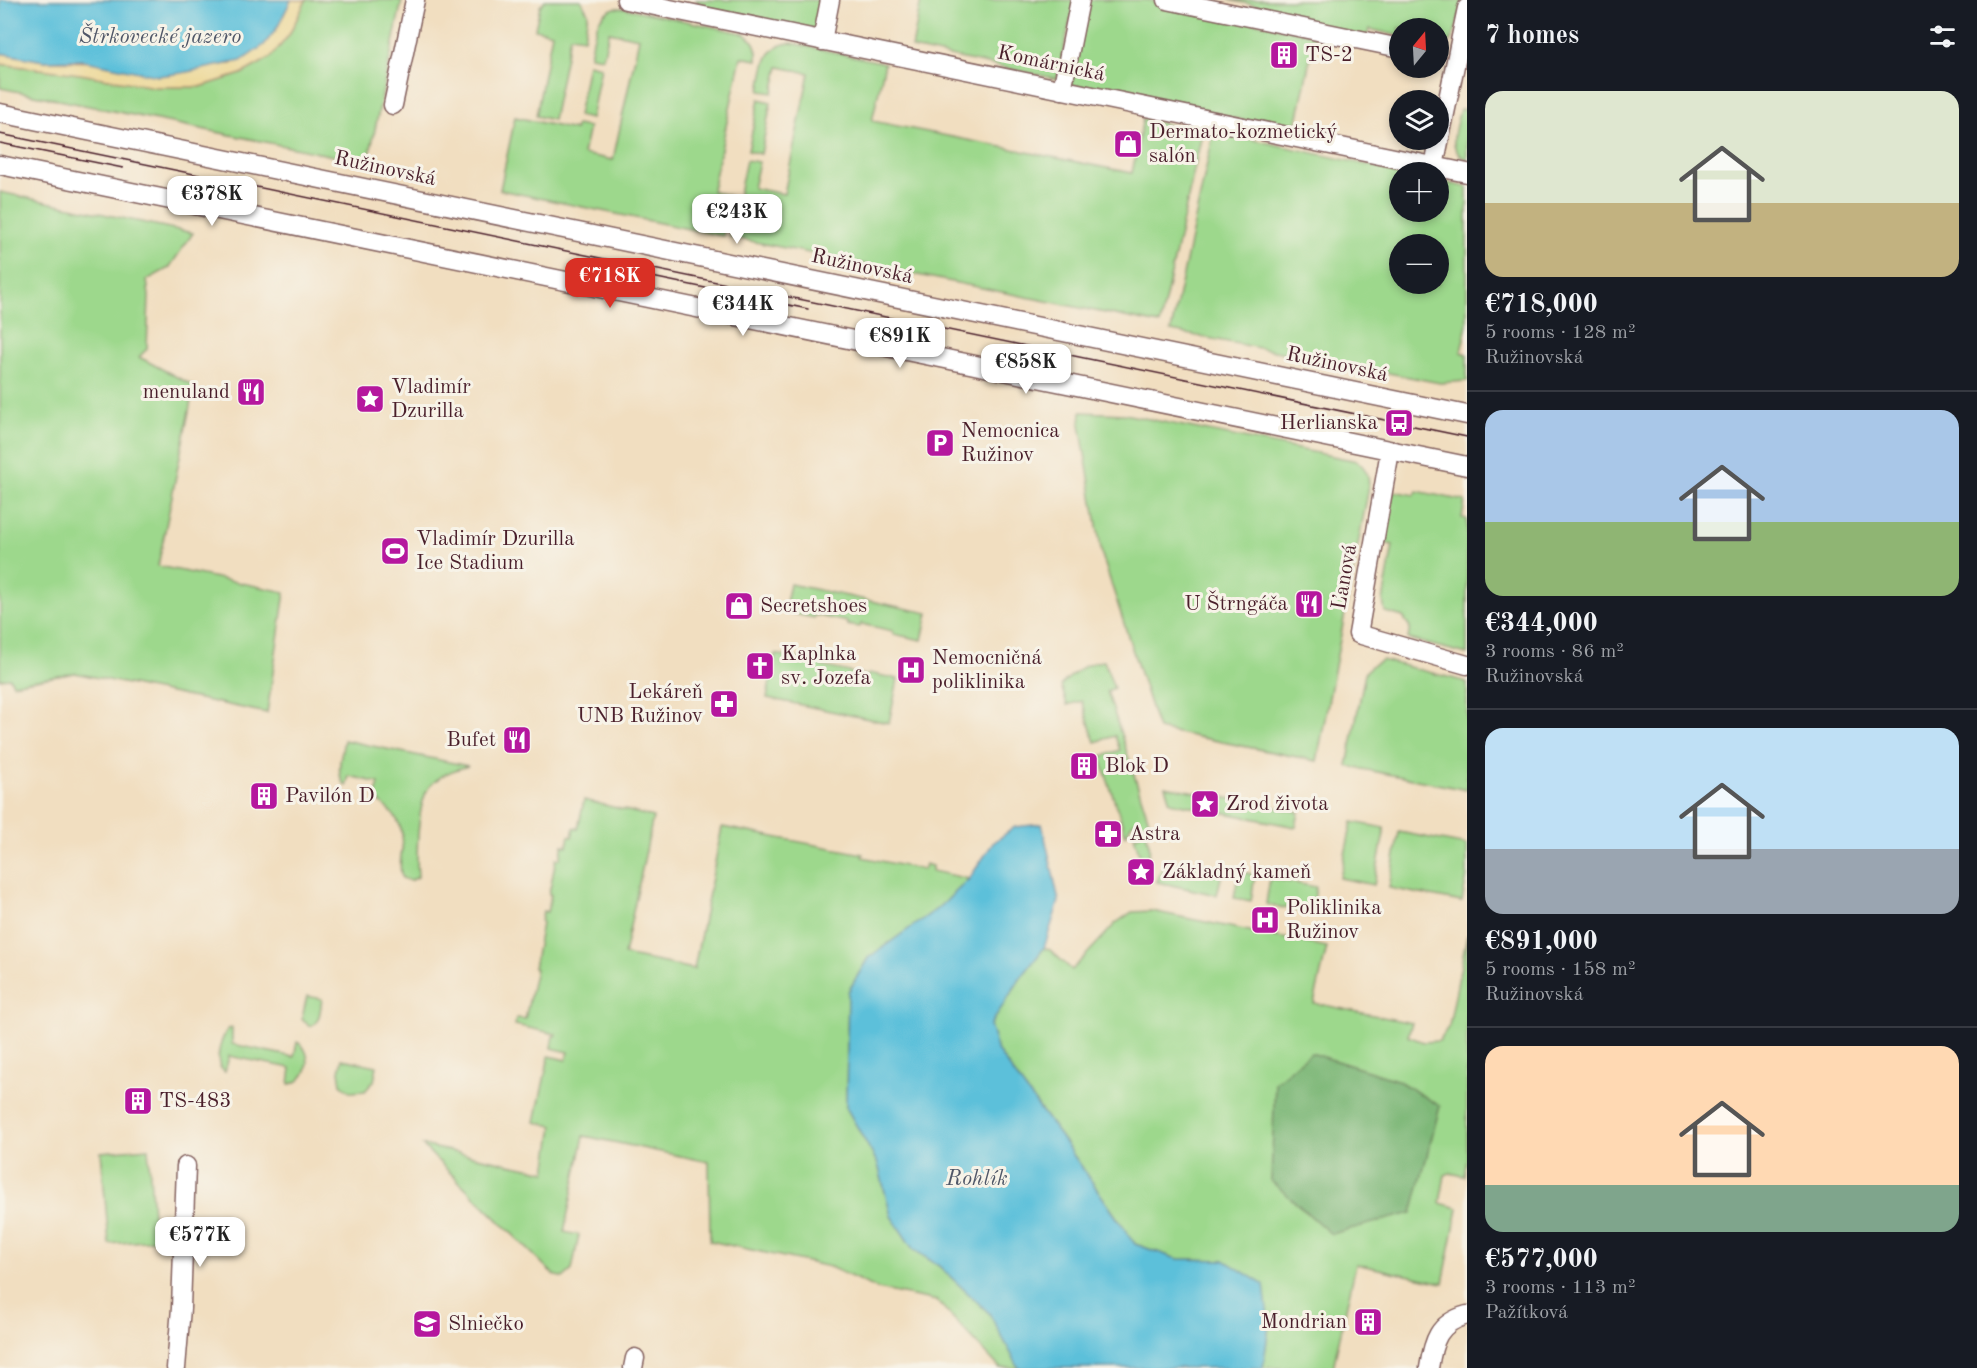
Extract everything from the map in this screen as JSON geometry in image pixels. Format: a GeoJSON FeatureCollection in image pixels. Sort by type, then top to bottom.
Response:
{"type":"FeatureCollection","features":[{"type":"Feature","properties":{"kind":"street"},"geometry":{"type":"LineString","coordinates":[[393,105],[415,0]]}},
{"type":"Feature","properties":{"kind":"street","name":"Komárnická"},"geometry":{"type":"LineString","coordinates":[[626,0],[1414,162]]}},
{"type":"Feature","properties":{"kind":"street"},"geometry":{"type":"LineString","coordinates":[[822,40],[830,0]]}},
{"type":"Feature","properties":{"kind":"street"},"geometry":{"type":"LineString","coordinates":[[1062,90],[1080,0]]}},
{"type":"Feature","properties":{"kind":"street"},"geometry":{"type":"LineString","coordinates":[[1167,0],[1389,46]]}},
{"type":"Feature","properties":{"kind":"street"},"geometry":{"type":"LineString","coordinates":[[1449,53],[1467,8]]}},
{"type":"Feature","properties":{"kind":"street"},"geometry":{"type":"LineString","coordinates":[[1434,162],[1445,78]]}},
{"type":"Feature","properties":{"kind":"street","name":"Ružinovská"},"geometry":{"type":"LineString","coordinates":[[0,112],[1467,415]]}},
{"type":"Feature","properties":{"kind":"street"},"geometry":{"type":"LineString","coordinates":[[0,165],[1467,466]]}},
{"type":"Feature","properties":{"kind":"street","name":"Komárnická"},"geometry":{"type":"LineString","coordinates":[[1449,169],[1467,173]]}},
{"type":"Feature","properties":{"kind":"street","name":"Ľanová"},"geometry":{"type":"LineString","coordinates":[[1390,451],[1358,634],[1467,665]]}},
{"type":"Feature","properties":{"kind":"street"},"geometry":{"type":"LineString","coordinates":[[176,1368],[181,1308],[186,1166]]}},
{"type":"Feature","properties":{"kind":"street"},"geometry":{"type":"LineString","coordinates":[[1429,1368],[1432,1346],[1439,1332],[1456,1318],[1467,1315]]}},
{"type":"Feature","properties":{"kind":"green space"},"geometry":{"type":"Polygon","coordinates":[[[306,0],[402,0],[368,163],[0,88],[0,64],[80,74],[155,87],[200,87],[241,74],[270,58],[289,35],[306,0]]]}},
{"type":"Feature","properties":{"kind":"green space"},"geometry":{"type":"Polygon","coordinates":[[[545,0],[581,0],[588,13],[584,38],[570,36],[553,120],[536,116],[552,33],[535,29],[540,6],[545,0]]]}},
{"type":"Feature","properties":{"kind":"green space"},"geometry":{"type":"Polygon","coordinates":[[[696,0],[826,0],[818,36],[703,12],[696,0]]]}},
{"type":"Feature","properties":{"kind":"green space"},"geometry":{"type":"Polygon","coordinates":[[[921,0],[1075,0],[1057,79],[912,48],[921,0]]]}},
{"type":"Feature","properties":{"kind":"green space"},"geometry":{"type":"Polygon","coordinates":[[[1084,0],[1148,0],[1315,35],[1295,131],[1068,84],[1084,0]]]}},
{"type":"Feature","properties":{"kind":"green space"},"geometry":{"type":"Polygon","coordinates":[[[1229,0],[1462,0],[1454,35],[1449,42],[1449,18],[1389,18],[1389,34],[1369,29],[1367,38],[1263,16],[1265,7],[1229,0]]]}},
{"type":"Feature","properties":{"kind":"green space"},"geometry":{"type":"Polygon","coordinates":[[[625,8],[742,33],[754,44],[757,60],[741,57],[712,191],[730,196],[723,236],[500,190],[515,117],[575,130],[576,125],[589,127],[583,154],[613,160],[639,38],[609,32],[603,58],[590,56],[599,21],[608,11],[625,8]]]}},
{"type":"Feature","properties":{"kind":"green space"},"geometry":{"type":"Polygon","coordinates":[[[792,43],[885,63],[872,121],[1132,173],[1143,118],[1202,134],[1160,324],[730,237],[746,160],[759,162],[753,188],[784,194],[809,73],[779,67],[773,93],[760,91],[764,66],[771,53],[783,44],[792,43]]]}},
{"type":"Feature","properties":{"kind":"green space"},"geometry":{"type":"Polygon","coordinates":[[[588,64],[601,67],[591,119],[578,116],[588,64]]]}},
{"type":"Feature","properties":{"kind":"green space"},"geometry":{"type":"Polygon","coordinates":[[[759,99],[771,102],[761,154],[748,151],[759,99]]]}},
{"type":"Feature","properties":{"kind":"green space"},"geometry":{"type":"Polygon","coordinates":[[[1460,109],[1467,110],[1467,160],[1460,155],[1454,144],[1460,109]]]}},
{"type":"Feature","properties":{"kind":"green space"},"geometry":{"type":"Polygon","coordinates":[[[1214,131],[1389,170],[1389,222],[1449,222],[1449,183],[1467,187],[1467,325],[1461,352],[1467,354],[1467,381],[1440,383],[1171,331],[1214,131]]]}},
{"type":"Feature","properties":{"kind":"green space"},"geometry":{"type":"Polygon","coordinates":[[[0,192],[193,233],[169,268],[147,280],[149,296],[147,349],[139,357],[194,386],[158,566],[285,592],[267,713],[75,673],[13,684],[10,678],[0,679],[0,192]]]}},
{"type":"Feature","properties":{"kind":"green space"},"geometry":{"type":"Polygon","coordinates":[[[1081,412],[1124,414],[1357,461],[1364,468],[1369,482],[1368,492],[1317,761],[1158,729],[1102,555],[1080,424],[1081,412]]]}},
{"type":"Feature","properties":{"kind":"green space"},"geometry":{"type":"Polygon","coordinates":[[[1393,491],[1415,495],[1417,491],[1465,501],[1462,518],[1467,519],[1467,654],[1408,639],[1410,627],[1403,617],[1385,612],[1383,601],[1393,545],[1384,543],[1393,491]]]}},
{"type":"Feature","properties":{"kind":"green space"},"geometry":{"type":"Polygon","coordinates":[[[790,584],[928,613],[922,640],[861,624],[860,627],[847,625],[847,622],[815,615],[814,618],[784,612],[790,584]]]}},
{"type":"Feature","properties":{"kind":"green space"},"geometry":{"type":"Polygon","coordinates":[[[775,654],[821,663],[821,666],[868,676],[869,673],[898,679],[889,723],[767,698],[775,654]]]}},
{"type":"Feature","properties":{"kind":"green space"},"geometry":{"type":"Polygon","coordinates":[[[1382,660],[1467,682],[1467,790],[1347,766],[1365,673],[1371,666],[1382,660]]]}},
{"type":"Feature","properties":{"kind":"green space"},"geometry":{"type":"Polygon","coordinates":[[[1104,661],[1114,688],[1107,691],[1149,821],[1144,825],[1134,822],[1126,835],[1100,757],[1120,750],[1115,736],[1095,742],[1082,701],[1067,705],[1061,685],[1085,666],[1104,661]]]}},
{"type":"Feature","properties":{"kind":"green space"},"geometry":{"type":"Polygon","coordinates":[[[344,740],[468,766],[444,775],[435,781],[426,792],[418,828],[418,877],[410,881],[402,878],[400,864],[402,833],[393,814],[375,798],[379,783],[349,776],[346,786],[342,782],[340,764],[344,740]]]}},
{"type":"Feature","properties":{"kind":"green space"},"geometry":{"type":"Polygon","coordinates":[[[1165,786],[1299,812],[1296,827],[1170,802],[1165,786]]]}},
{"type":"Feature","properties":{"kind":"green space"},"geometry":{"type":"Polygon","coordinates":[[[584,800],[653,817],[624,955],[694,969],[722,827],[863,854],[862,857],[923,870],[925,864],[932,866],[932,871],[969,879],[941,906],[868,958],[848,992],[846,1107],[878,1164],[891,1216],[913,1249],[939,1266],[989,1313],[1019,1368],[1000,1368],[937,1301],[878,1289],[830,1267],[710,1241],[709,1162],[584,1136],[564,1232],[579,1235],[572,1270],[563,1278],[554,1275],[422,1145],[546,1172],[553,1126],[535,1122],[549,1056],[566,1060],[569,1052],[551,1048],[553,1036],[556,1034],[515,1025],[516,1018],[525,1019],[536,969],[534,968],[543,911],[547,912],[556,859],[560,859],[563,845],[567,846],[574,828],[578,829],[584,800]]]}},
{"type":"Feature","properties":{"kind":"green space"},"geometry":{"type":"Polygon","coordinates":[[[1352,822],[1385,828],[1374,885],[1340,878],[1352,822]]]}},
{"type":"Feature","properties":{"kind":"green space"},"geometry":{"type":"Polygon","coordinates":[[[1142,831],[1146,832],[1150,849],[1148,858],[1141,860],[1134,836],[1138,836],[1142,831]]]}},
{"type":"Feature","properties":{"kind":"green space"},"geometry":{"type":"Polygon","coordinates":[[[1399,832],[1467,845],[1467,876],[1462,902],[1389,888],[1399,832]]]}},
{"type":"Feature","properties":{"kind":"green space"},"geometry":{"type":"Polygon","coordinates":[[[1182,861],[1223,869],[1217,895],[1157,882],[1161,870],[1182,861]]]}},
{"type":"Feature","properties":{"kind":"green space"},"geometry":{"type":"Polygon","coordinates":[[[1239,871],[1255,875],[1251,901],[1234,898],[1239,871]]]}},
{"type":"Feature","properties":{"kind":"green space"},"geometry":{"type":"Polygon","coordinates":[[[1270,878],[1316,887],[1312,914],[1266,904],[1270,878]]]}},
{"type":"Feature","properties":{"kind":"green space"},"geometry":{"type":"Polygon","coordinates":[[[1152,911],[1327,947],[1314,1003],[1412,1023],[1408,1036],[1423,1042],[1439,1041],[1449,1026],[1467,935],[1467,1159],[1464,1176],[1450,1173],[1445,1175],[1440,1203],[1458,1208],[1443,1283],[1356,1264],[1333,1368],[1263,1368],[1269,1326],[1224,1260],[1177,1259],[1135,1244],[998,1052],[990,1025],[1020,979],[1044,948],[1050,950],[1072,970],[1116,923],[1132,912],[1152,911]]]}},
{"type":"Feature","properties":{"kind":"green space"},"geometry":{"type":"Polygon","coordinates":[[[307,996],[322,999],[318,1019],[309,1026],[302,1018],[307,996]]]}},
{"type":"Feature","properties":{"kind":"green space"},"geometry":{"type":"Polygon","coordinates":[[[232,1028],[232,1044],[294,1057],[297,1042],[303,1046],[308,1059],[305,1073],[296,1082],[289,1084],[291,1068],[229,1056],[225,1072],[219,1063],[219,1051],[225,1033],[232,1028]]]}},
{"type":"Feature","properties":{"kind":"green space"},"geometry":{"type":"Polygon","coordinates":[[[1311,1053],[1397,1080],[1440,1106],[1412,1213],[1331,1234],[1271,1181],[1275,1082],[1311,1053]]]}},
{"type":"Feature","properties":{"kind":"green space"},"geometry":{"type":"Polygon","coordinates":[[[342,1059],[377,1066],[374,1081],[365,1091],[351,1092],[341,1084],[339,1071],[342,1059]]]}},
{"type":"Feature","properties":{"kind":"green space"},"geometry":{"type":"Polygon","coordinates":[[[148,1148],[155,1240],[109,1244],[101,1152],[148,1148]]]}},
{"type":"Feature","properties":{"kind":"sand"},"geometry":{"type":"Polygon","coordinates":[[[291,0],[306,0],[289,35],[270,58],[241,74],[200,87],[155,87],[80,74],[0,64],[0,53],[44,61],[231,64],[264,45],[277,28],[291,0]]]}},
{"type":"Feature","properties":{"kind":"water","name":"Štrkovecké jazero"},"geometry":{"type":"Polygon","coordinates":[[[0,0],[291,0],[277,28],[264,45],[241,61],[158,76],[81,60],[44,61],[0,53],[0,0]]]}},
{"type":"Feature","properties":{"kind":"water","name":"Rohlík"},"geometry":{"type":"Polygon","coordinates":[[[1042,824],[1059,901],[1044,948],[1020,979],[990,1025],[998,1052],[1135,1244],[1177,1259],[1224,1260],[1264,1285],[1269,1325],[1263,1368],[1019,1368],[989,1313],[939,1266],[913,1249],[891,1216],[878,1164],[846,1107],[848,992],[868,958],[941,906],[969,879],[993,843],[1015,827],[1042,824]]]}},
{"type":"Feature","properties":{"kind":"tram line"},"geometry":{"type":"LineString","coordinates":[[0,134],[1467,437]]}},
{"type":"Feature","properties":{"kind":"tram line"},"geometry":{"type":"LineString","coordinates":[[0,143],[123,168]]}},
{"type":"Feature","properties":{"kind":"tram line"},"geometry":{"type":"LineString","coordinates":[[623,271],[808,309]]}},
{"type":"Feature","properties":{"kind":"place","name":"TS-2"},"geometry":{"type":"Point","coordinates":[1284,55]}},
{"type":"Feature","properties":{"kind":"place","name":"Dermato-kozmetický salón"},"geometry":{"type":"Point","coordinates":[1128,144]}},
{"type":"Feature","properties":{"kind":"place","name":"menuland"},"geometry":{"type":"Point","coordinates":[251,392]}},
{"type":"Feature","properties":{"kind":"place","name":"Vladimír Dzurilla"},"geometry":{"type":"Point","coordinates":[370,399]}},
{"type":"Feature","properties":{"kind":"place","name":"Herlianska"},"geometry":{"type":"Point","coordinates":[1399,423]}},
{"type":"Feature","properties":{"kind":"place","name":"Nemocnica Ružinov"},"geometry":{"type":"Point","coordinates":[940,443]}},
{"type":"Feature","properties":{"kind":"place","name":"Vladimír Dzurilla Ice Stadium"},"geometry":{"type":"Point","coordinates":[395,551]}},
{"type":"Feature","properties":{"kind":"place","name":"U Štrngáča"},"geometry":{"type":"Point","coordinates":[1309,604]}},
{"type":"Feature","properties":{"kind":"place","name":"Secretshoes"},"geometry":{"type":"Point","coordinates":[739,606]}},
{"type":"Feature","properties":{"kind":"place","name":"Kaplnka sv. Jozefa"},"geometry":{"type":"Point","coordinates":[760,666]}},
{"type":"Feature","properties":{"kind":"place","name":"Nemocničná poliklinika"},"geometry":{"type":"Point","coordinates":[911,670]}},
{"type":"Feature","properties":{"kind":"place","name":"Lekáreň UNB Ružinov"},"geometry":{"type":"Point","coordinates":[724,704]}},
{"type":"Feature","properties":{"kind":"place","name":"Bufet"},"geometry":{"type":"Point","coordinates":[517,740]}},
{"type":"Feature","properties":{"kind":"place","name":"Blok D"},"geometry":{"type":"Point","coordinates":[1084,766]}},
{"type":"Feature","properties":{"kind":"place","name":"Pavilón D"},"geometry":{"type":"Point","coordinates":[264,796]}},
{"type":"Feature","properties":{"kind":"place","name":"Zrod života"},"geometry":{"type":"Point","coordinates":[1205,804]}},
{"type":"Feature","properties":{"kind":"place","name":"Astra"},"geometry":{"type":"Point","coordinates":[1108,834]}},
{"type":"Feature","properties":{"kind":"place","name":"Základný kameň"},"geometry":{"type":"Point","coordinates":[1141,872]}},
{"type":"Feature","properties":{"kind":"place","name":"Poliklinika Ružinov"},"geometry":{"type":"Point","coordinates":[1265,920]}},
{"type":"Feature","properties":{"kind":"place","name":"TS-483"},"geometry":{"type":"Point","coordinates":[138,1101]}},
{"type":"Feature","properties":{"kind":"place","name":"Mondrian"},"geometry":{"type":"Point","coordinates":[1368,1322]}},
{"type":"Feature","properties":{"kind":"place","name":"Slniečko"},"geometry":{"type":"Point","coordinates":[427,1324]}}]}
